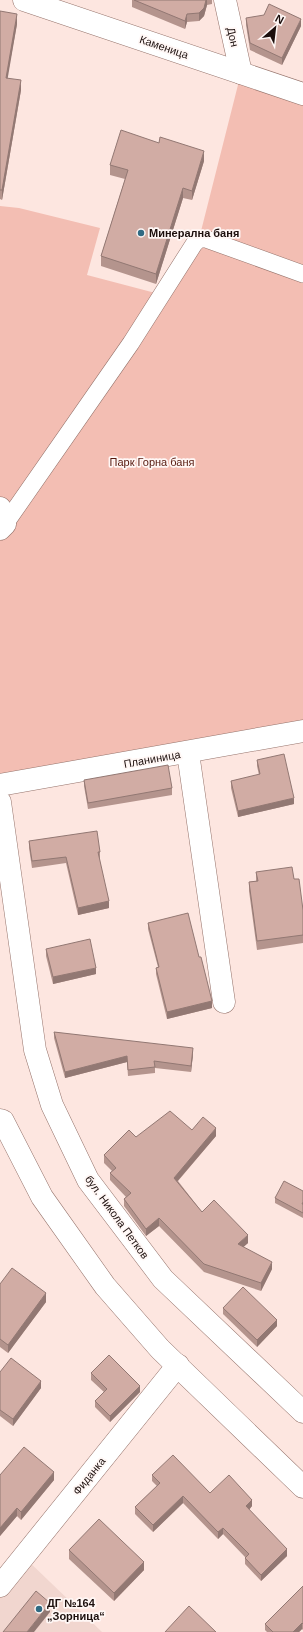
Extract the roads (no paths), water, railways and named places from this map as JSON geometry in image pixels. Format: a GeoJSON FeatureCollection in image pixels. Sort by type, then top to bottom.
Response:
{"type":"FeatureCollection","features":[{"type":"Feature","properties":{"kind":"street","name":"Каменица"},"geometry":{"type":"LineString","coordinates":[[24,0],[303,94]]}},
{"type":"Feature","properties":{"kind":"street","name":"Дон"},"geometry":{"type":"LineString","coordinates":[[225,0],[241,73]]}},
{"type":"Feature","properties":{"kind":"street"},"geometry":{"type":"LineString","coordinates":[[2,520],[131,343],[194,244],[199,239],[206,239],[303,274]]}},
{"type":"Feature","properties":{"kind":"street","name":"Планиница"},"geometry":{"type":"LineString","coordinates":[[0,785],[188,753],[303,731]]}},
{"type":"Feature","properties":{"kind":"street"},"geometry":{"type":"LineString","coordinates":[[188,753],[224,1002]]}},
{"type":"Feature","properties":{"kind":"street","name":"бул. Никола Петков"},"geometry":{"type":"LineString","coordinates":[[0,802],[35,1050],[52,1105],[88,1180],[163,1279],[303,1412]]}},
{"type":"Feature","properties":{"kind":"street"},"geometry":{"type":"LineString","coordinates":[[1,1117],[42,1197],[105,1286],[160,1349],[303,1487]]}},
{"type":"Feature","properties":{"kind":"street","name":"Фиданка"},"geometry":{"type":"LineString","coordinates":[[0,1586],[178,1365]]}},
{"type":"Feature","properties":{"kind":"place","name":"Минерална баня"},"geometry":{"type":"Point","coordinates":[141,233]}},
{"type":"Feature","properties":{"kind":"place","name":"ДГ №164 „Зорница“"},"geometry":{"type":"Point","coordinates":[39,1609]}},
{"type":"Feature","properties":{"kind":"park label","name":"Парк Горна баня"},"geometry":{"type":"Point","coordinates":[152,462]}}]}
